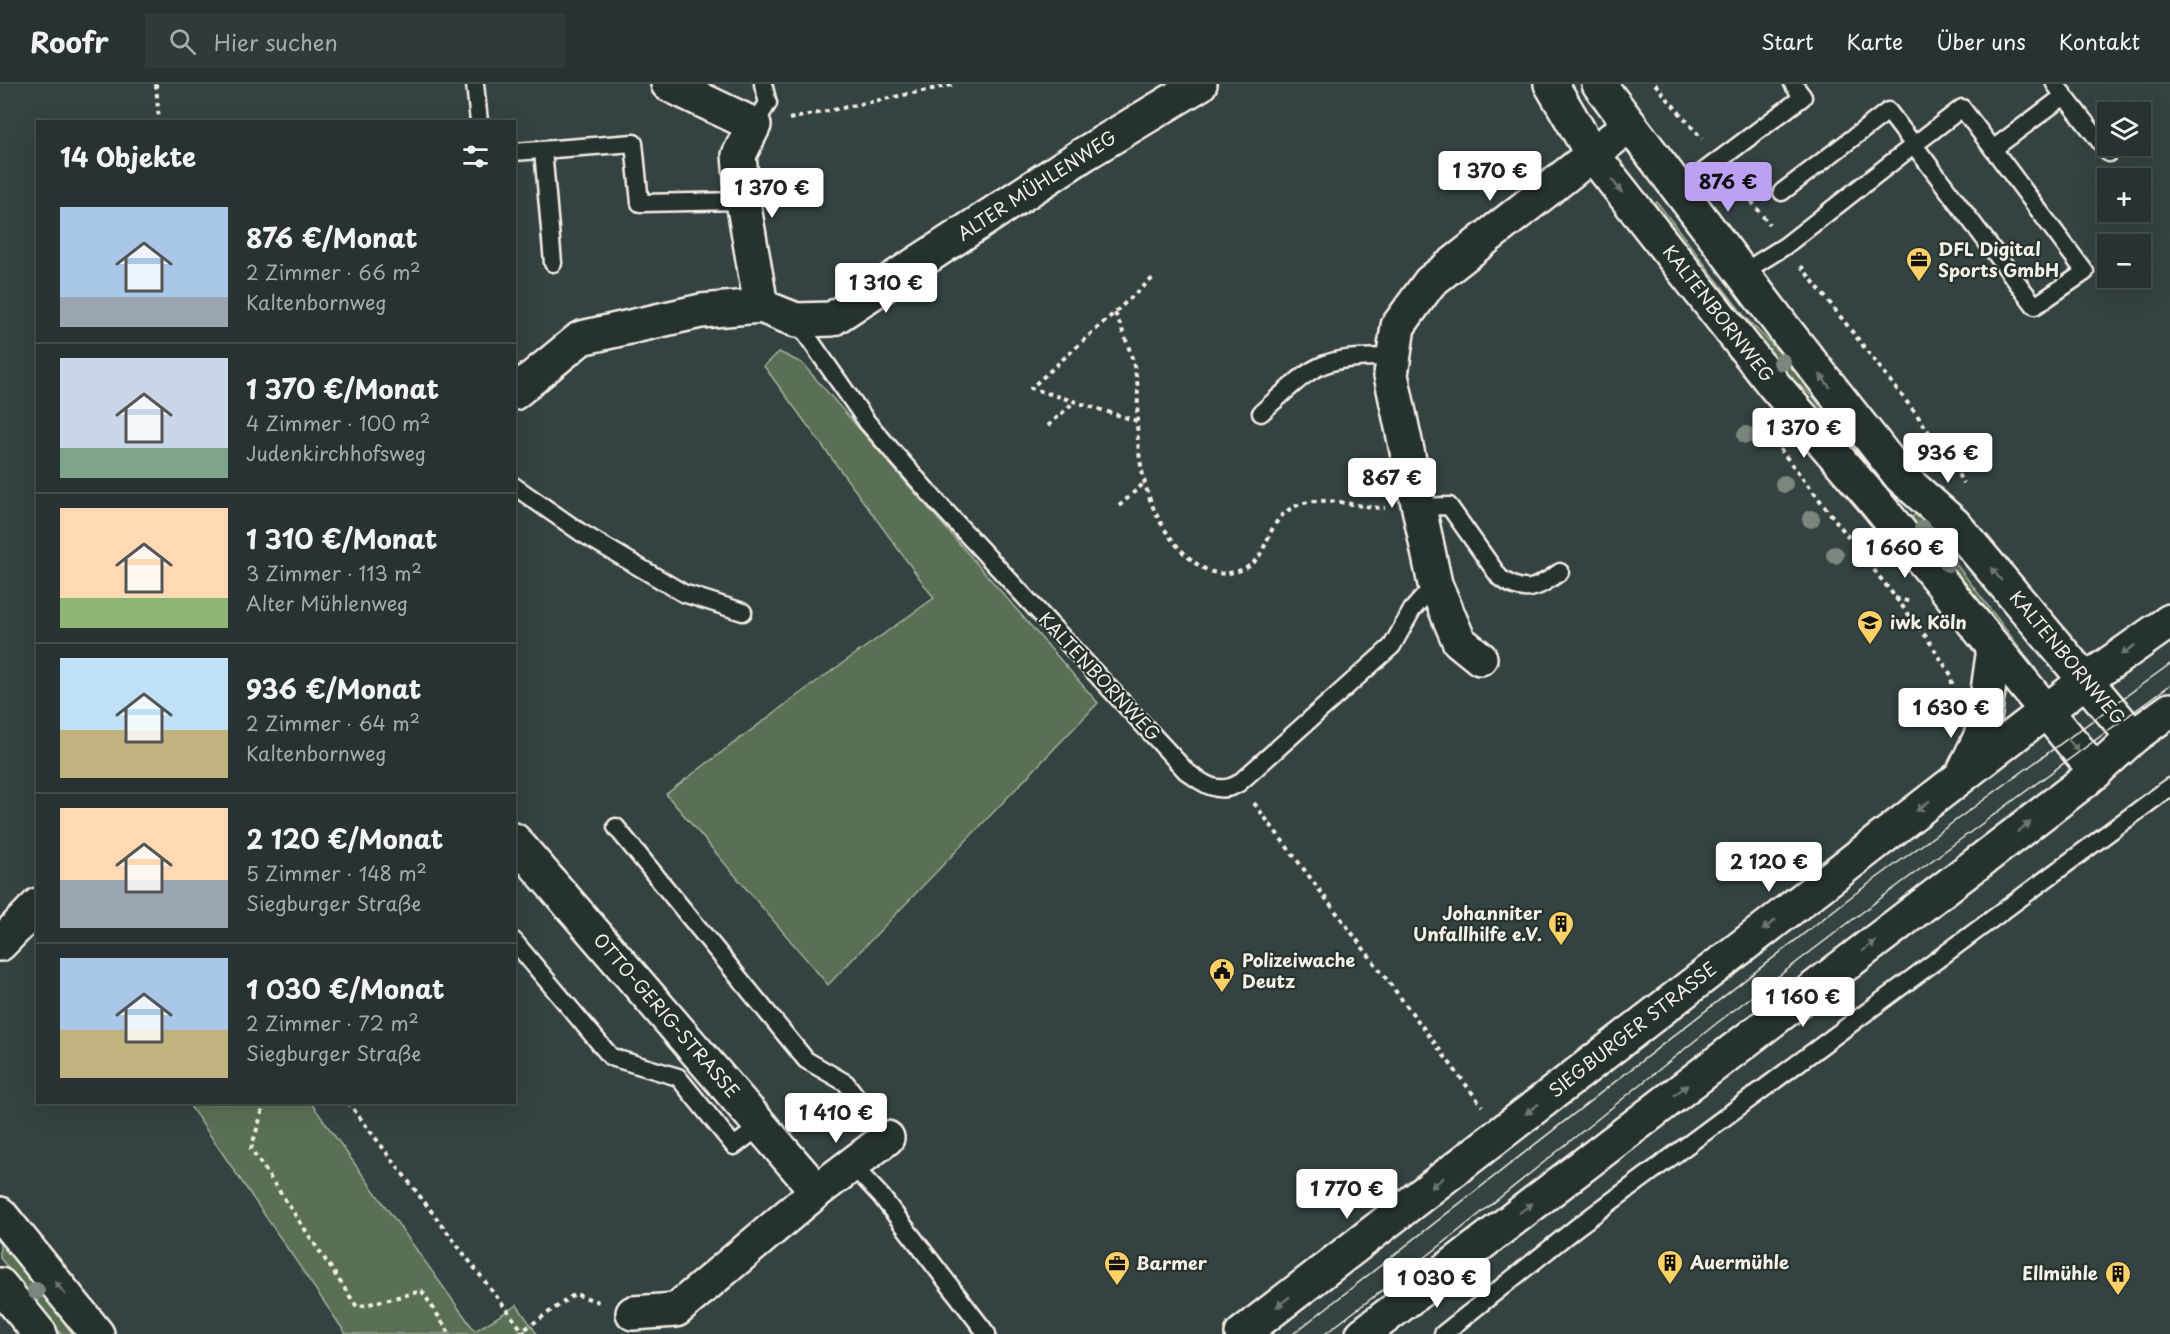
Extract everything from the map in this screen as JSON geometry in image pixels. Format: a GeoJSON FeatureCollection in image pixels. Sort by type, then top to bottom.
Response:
{"type":"FeatureCollection","features":[{"type":"Feature","properties":{"kind":"street"},"geometry":{"type":"LineString","coordinates":[[668,84],[754,126],[739,155],[743,201],[761,306]]}},
{"type":"Feature","properties":{"kind":"street","name":"ALTER MÜHLENWEG"},"geometry":{"type":"LineString","coordinates":[[516,391],[581,338],[701,311],[761,306],[796,320],[832,319],[1084,154],[1200,84]]}},
{"type":"Feature","properties":{"kind":"street","name":"KALTENBORNWEG"},"geometry":{"type":"LineString","coordinates":[[1551,84],[1592,154],[1774,386],[1872,498],[2096,772]]}},
{"type":"Feature","properties":{"kind":"street","name":"KALTENBORNWEG"},"geometry":{"type":"LineString","coordinates":[[1599,84],[1678,190],[1901,477],[1954,524],[2133,737]]}},
{"type":"Feature","properties":{"kind":"street"},"geometry":{"type":"LineString","coordinates":[[1480,658],[1458,641],[1435,584],[1391,375],[1398,326],[1430,282],[1630,125]]}},
{"type":"Feature","properties":{"kind":"street"},"geometry":{"type":"LineString","coordinates":[[1872,498],[1901,477]]}},
{"type":"Feature","properties":{"kind":"street","name":"SIEGBURGER STRASSE"},"geometry":{"type":"LineString","coordinates":[[1242,1334],[2086,680],[2170,621]]}},
{"type":"Feature","properties":{"kind":"street"},"geometry":{"type":"LineString","coordinates":[[1962,776],[1982,734],[1994,648]]}},
{"type":"Feature","properties":{"kind":"street"},"geometry":{"type":"LineString","coordinates":[[1363,1334],[2096,772],[2133,737],[2170,710]]}},
{"type":"Feature","properties":{"kind":"street","name":"OTTO-GERIG-STRASSE"},"geometry":{"type":"LineString","coordinates":[[516,842],[817,1191]]}},
{"type":"Feature","properties":{"kind":"street"},"geometry":{"type":"LineString","coordinates":[[0,944],[36,907]]}},
{"type":"Feature","properties":{"kind":"street"},"geometry":{"type":"LineString","coordinates":[[633,1313],[676,1310],[817,1191],[887,1138]]}},
{"type":"Feature","properties":{"kind":"street"},"geometry":{"type":"LineString","coordinates":[[0,1214],[97,1334]]}},
{"type":"Feature","properties":{"kind":"street"},"geometry":{"type":"LineString","coordinates":[[0,1285],[40,1334]]}},
{"type":"Feature","properties":{"kind":"lane"},"geometry":{"type":"LineString","coordinates":[[476,84],[479,120]]}},
{"type":"Feature","properties":{"kind":"lane"},"geometry":{"type":"LineString","coordinates":[[754,126],[768,103],[763,84]]}},
{"type":"Feature","properties":{"kind":"lane"},"geometry":{"type":"LineString","coordinates":[[1678,190],[1803,97],[1793,84]]}},
{"type":"Feature","properties":{"kind":"lane"},"geometry":{"type":"LineString","coordinates":[[1993,149],[2059,90],[2097,138]]}},
{"type":"Feature","properties":{"kind":"lane"},"geometry":{"type":"LineString","coordinates":[[1742,273],[1785,246],[1914,145],[1962,108],[2085,272],[2035,306],[1914,145],[1888,111],[1782,192]]}},
{"type":"Feature","properties":{"kind":"lane"},"geometry":{"type":"LineString","coordinates":[[516,152],[634,143],[640,203],[743,201]]}},
{"type":"Feature","properties":{"kind":"lane"},"geometry":{"type":"LineString","coordinates":[[543,150],[553,263]]}},
{"type":"Feature","properties":{"kind":"lane","name":"KALTENBORNWEG"},"geometry":{"type":"LineString","coordinates":[[796,320],[867,422],[937,502],[1185,771],[1204,784],[1219,789],[1230,789],[1239,783]]}},
{"type":"Feature","properties":{"kind":"lane"},"geometry":{"type":"LineString","coordinates":[[1261,413],[1309,370],[1329,361],[1349,357],[1393,357]]}},
{"type":"Feature","properties":{"kind":"lane"},"geometry":{"type":"LineString","coordinates":[[516,487],[580,532],[683,593],[742,612]]}},
{"type":"Feature","properties":{"kind":"lane"},"geometry":{"type":"LineString","coordinates":[[1418,507],[1449,506],[1500,578],[1512,586],[1528,589],[1538,586],[1560,572]]}},
{"type":"Feature","properties":{"kind":"lane"},"geometry":{"type":"LineString","coordinates":[[1239,783],[1392,646],[1412,610],[1435,584]]}},
{"type":"Feature","properties":{"kind":"lane"},"geometry":{"type":"LineString","coordinates":[[1443,1334],[1577,1227],[2170,787]]}},
{"type":"Feature","properties":{"kind":"lane"},"geometry":{"type":"LineString","coordinates":[[616,827],[806,1060],[846,1083],[887,1138]]}},
{"type":"Feature","properties":{"kind":"lane"},"geometry":{"type":"LineString","coordinates":[[516,942],[611,1057],[678,1077],[734,1146],[761,1126]]}},
{"type":"Feature","properties":{"kind":"lane"},"geometry":{"type":"LineString","coordinates":[[852,1165],[881,1196],[987,1334]]}},
{"type":"Feature","properties":{"kind":"path"},"geometry":{"type":"LineString","coordinates":[[156,84],[159,120]]}},
{"type":"Feature","properties":{"kind":"path"},"geometry":{"type":"LineString","coordinates":[[754,126],[956,84]]}},
{"type":"Feature","properties":{"kind":"path"},"geometry":{"type":"LineString","coordinates":[[1655,84],[1720,159],[1917,415],[1966,487]]}},
{"type":"Feature","properties":{"kind":"path"},"geometry":{"type":"LineString","coordinates":[[1137,421],[1031,388],[1154,277]]}},
{"type":"Feature","properties":{"kind":"path"},"geometry":{"type":"LineString","coordinates":[[1115,312],[1131,347],[1138,384],[1137,421],[1143,484],[1157,518],[1178,547],[1199,568],[1219,574],[1236,572],[1253,564],[1262,553],[1275,521],[1287,511],[1304,503],[1322,500],[1365,508],[1418,507]]}},
{"type":"Feature","properties":{"kind":"path"},"geometry":{"type":"LineString","coordinates":[[1048,426],[1074,402]]}},
{"type":"Feature","properties":{"kind":"path"},"geometry":{"type":"LineString","coordinates":[[1119,506],[1143,484]]}},
{"type":"Feature","properties":{"kind":"path"},"geometry":{"type":"LineString","coordinates":[[1239,783],[1501,1133]]}},
{"type":"Feature","properties":{"kind":"path"},"geometry":{"type":"LineString","coordinates":[[264,1104],[251,1149],[357,1307],[422,1291],[450,1334]]}},
{"type":"Feature","properties":{"kind":"path"},"geometry":{"type":"LineString","coordinates":[[350,1104],[522,1333],[575,1294],[633,1313]]}},
{"type":"Feature","properties":{"kind":"green space"},"geometry":{"type":"Polygon","coordinates":[[[1657,202],[1746,318],[1777,350],[1818,386],[1878,463],[1869,469],[1813,397],[1779,368],[1648,208],[1657,202]]]}},
{"type":"Feature","properties":{"kind":"green space"},"geometry":{"type":"Polygon","coordinates":[[[779,352],[802,363],[1098,703],[828,985],[666,794],[802,692],[934,598],[764,366],[779,352]]]}},
{"type":"Feature","properties":{"kind":"green space"},"geometry":{"type":"Polygon","coordinates":[[[1917,513],[2036,669],[2028,675],[1911,522],[1911,518],[1917,513]]]}},
{"type":"Feature","properties":{"kind":"green space"},"geometry":{"type":"Polygon","coordinates":[[[189,1104],[312,1104],[475,1331],[517,1305],[537,1334],[346,1334],[189,1104]]]}},
{"type":"Feature","properties":{"kind":"green space"},"geometry":{"type":"Polygon","coordinates":[[[0,1234],[81,1334],[61,1334],[52,1323],[0,1258],[0,1234]]]}},
{"type":"Feature","properties":{"kind":"tram line"},"geometry":{"type":"LineString","coordinates":[[1293,1334],[1852,896],[2170,664]]}},
{"type":"Feature","properties":{"kind":"tram line"},"geometry":{"type":"LineString","coordinates":[[1325,1334],[1436,1249],[1717,1023],[1881,898],[2170,685]]}},
{"type":"Feature","properties":{"kind":"place","name":"DFL Digital Sports GmbH"},"geometry":{"type":"Point","coordinates":[1919,283]}},
{"type":"Feature","properties":{"kind":"place","name":"iwk Köln"},"geometry":{"type":"Point","coordinates":[1870,646]}},
{"type":"Feature","properties":{"kind":"place","name":"Johanniter Unfallhilfe e.V."},"geometry":{"type":"Point","coordinates":[1561,947]}},
{"type":"Feature","properties":{"kind":"place","name":"Polizeiwache Deutz"},"geometry":{"type":"Point","coordinates":[1222,994]}},
{"type":"Feature","properties":{"kind":"place","name":"Auermühle"},"geometry":{"type":"Point","coordinates":[1670,1286]}},
{"type":"Feature","properties":{"kind":"place","name":"Barmer"},"geometry":{"type":"Point","coordinates":[1117,1287]}},
{"type":"Feature","properties":{"kind":"place","name":"Ellmühle"},"geometry":{"type":"Point","coordinates":[2118,1297]}}]}
